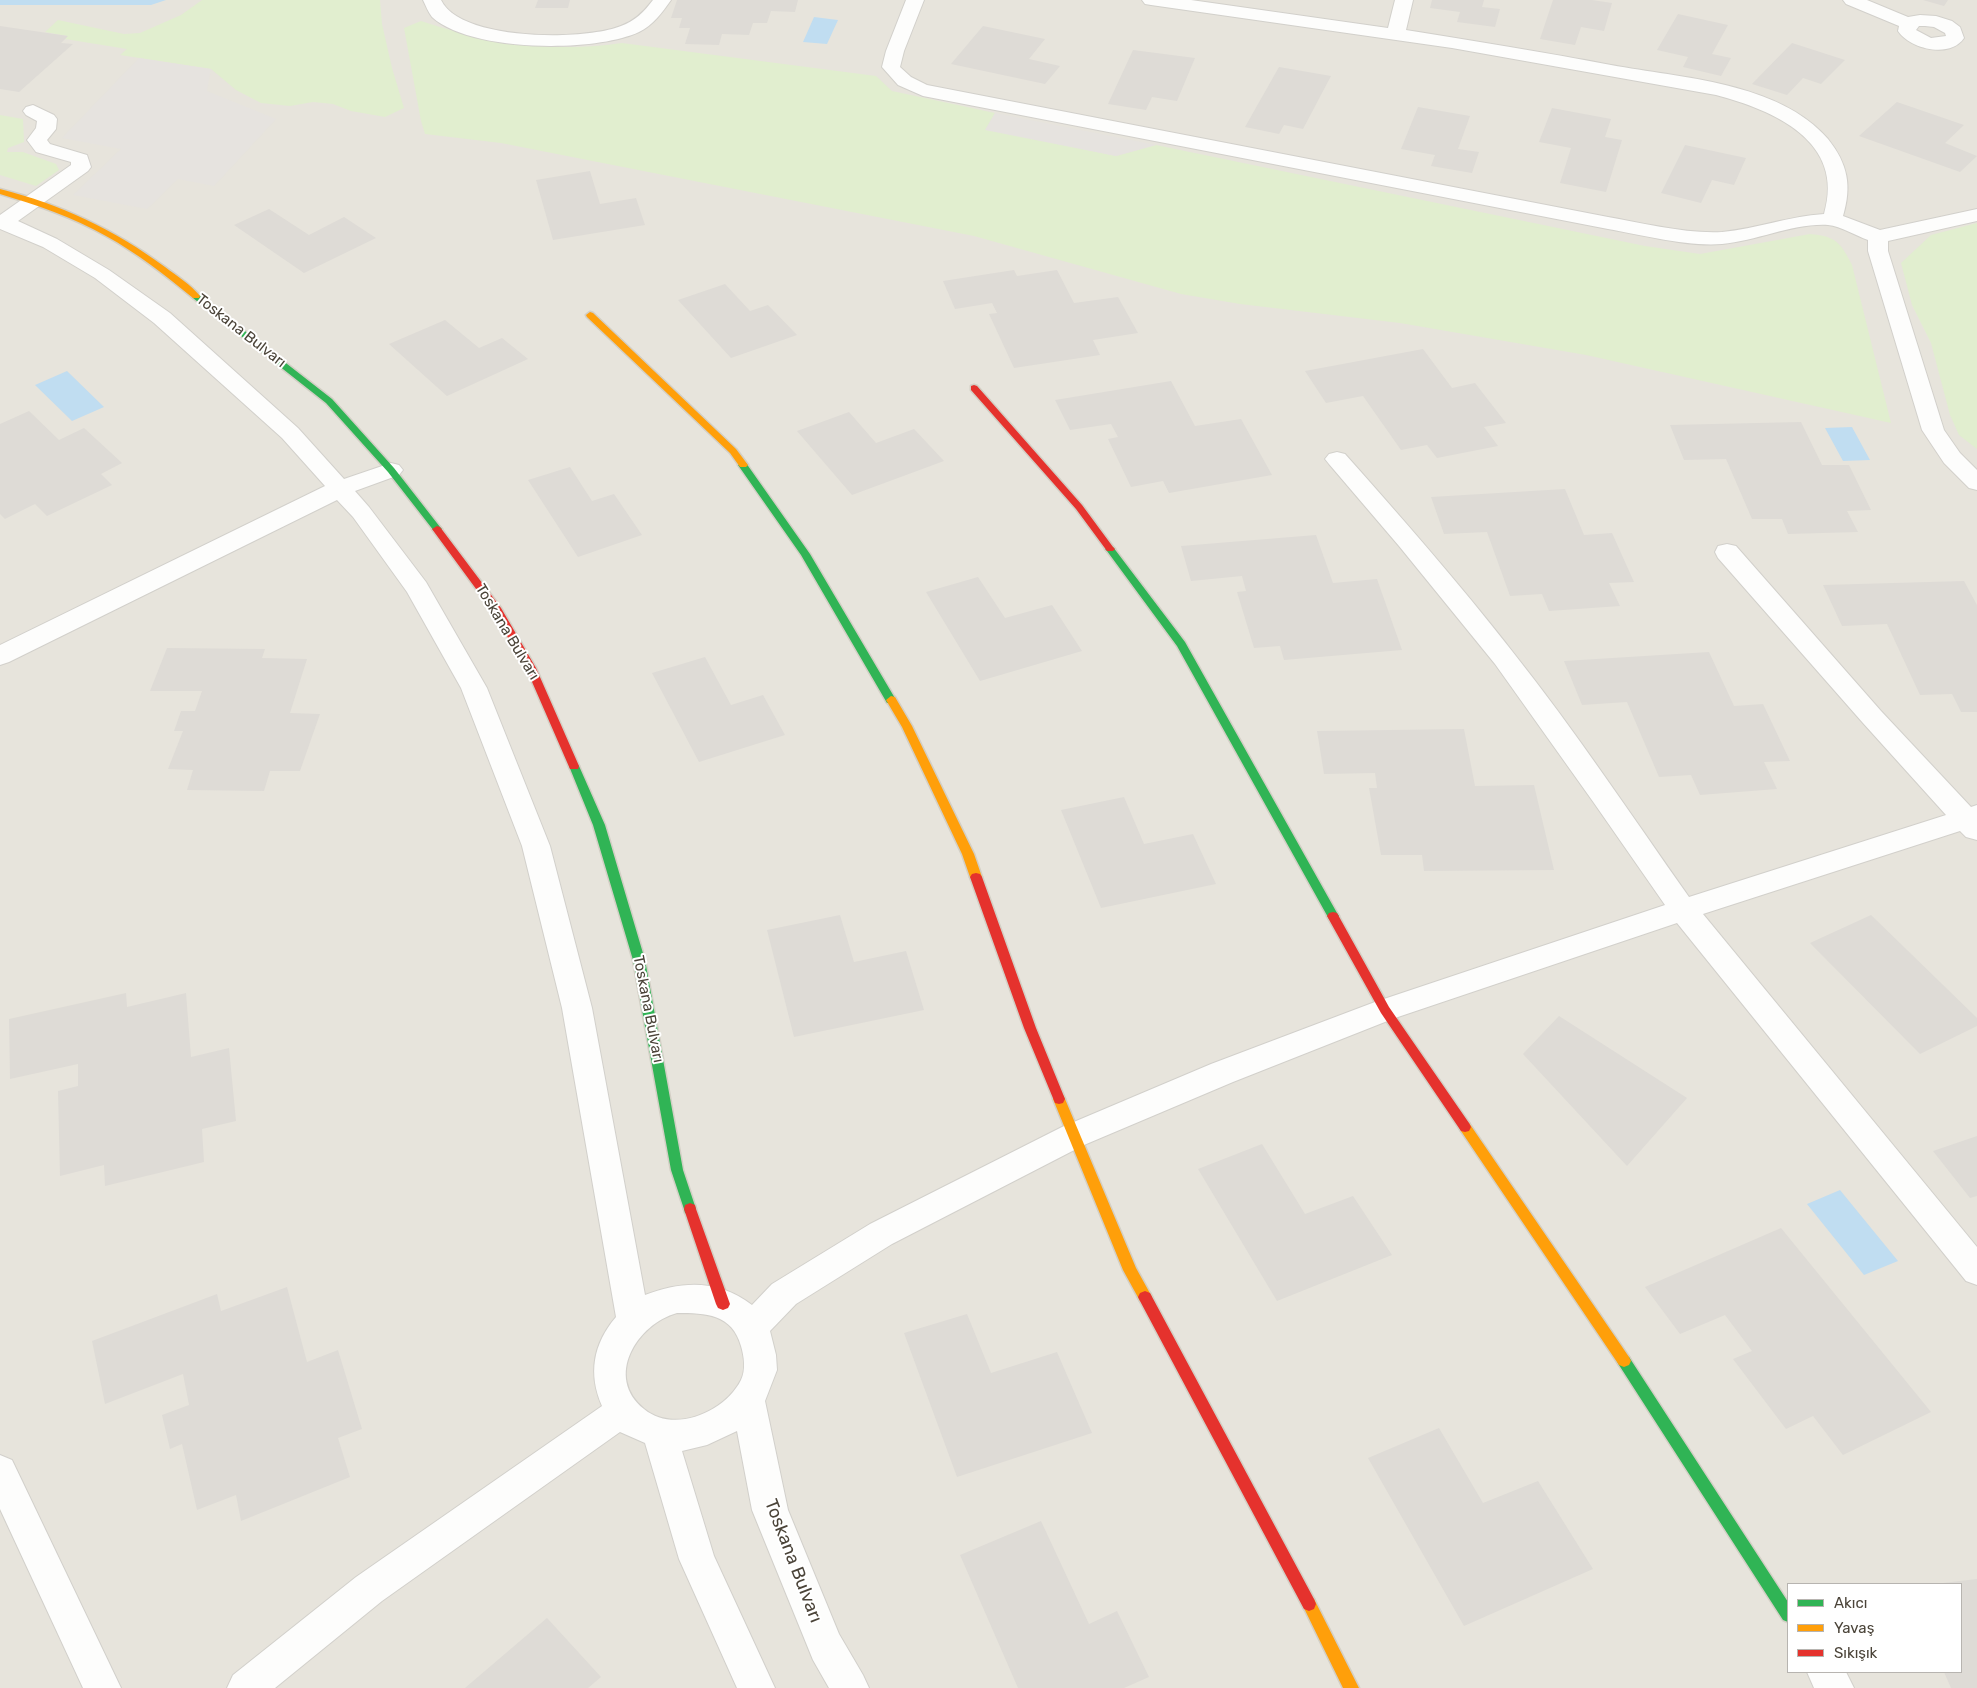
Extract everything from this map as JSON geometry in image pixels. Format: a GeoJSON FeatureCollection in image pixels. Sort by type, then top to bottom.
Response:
{"type":"FeatureCollection","features":[{"type":"Feature","properties":{"kind":"street"},"geometry":{"type":"LineString","coordinates":[[432,0],[438,13],[458,24],[484,33],[548,40],[589,40],[624,32],[650,18],[662,0]]}},
{"type":"Feature","properties":{"kind":"street"},"geometry":{"type":"LineString","coordinates":[[915,0],[895,50],[891,67],[899,79],[920,89],[1608,223],[1689,236],[1721,238],[1759,232],[1805,221],[1832,219],[1878,237],[1977,215]]}},
{"type":"Feature","properties":{"kind":"street"},"geometry":{"type":"LineString","coordinates":[[1151,0],[1396,33],[1556,59],[1717,90],[1747,98],[1773,108],[1797,121],[1820,141],[1832,160],[1839,180],[1837,202],[1832,219]]}},
{"type":"Feature","properties":{"kind":"street"},"geometry":{"type":"LineString","coordinates":[[1396,33],[1404,0]]}},
{"type":"Feature","properties":{"kind":"street"},"geometry":{"type":"LineString","coordinates":[[1852,0],[1909,24],[1907,31],[1916,39],[1940,44],[1960,43]]}},
{"type":"Feature","properties":{"kind":"street"},"geometry":{"type":"LineString","coordinates":[[2,221],[34,201],[81,167],[80,158],[43,148],[37,140],[46,129],[47,119],[33,111]]}},
{"type":"Feature","properties":{"kind":"street","name":"Toskana Bulvarı"},"geometry":{"type":"LineString","coordinates":[[0,190],[34,201],[107,233],[160,267],[329,401],[391,470],[460,558],[497,610],[531,668],[599,826],[640,960],[678,1170],[723,1304]]}},
{"type":"Feature","properties":{"kind":"street"},"geometry":{"type":"LineString","coordinates":[[2,221],[50,243],[102,274],[162,318],[290,433],[361,512],[417,588],[474,688],[536,846],[577,1008],[633,1321]]}},
{"type":"Feature","properties":{"kind":"street"},"geometry":{"type":"LineString","coordinates":[[1878,237],[1878,251],[1933,430],[1952,458],[1977,483]]}},
{"type":"Feature","properties":{"kind":"street"},"geometry":{"type":"LineString","coordinates":[[590,315],[733,452],[806,554],[908,726],[968,854],[1030,1028],[1073,1136],[1130,1270],[1324,1632],[1351,1688]]}},
{"type":"Feature","properties":{"kind":"street"},"geometry":{"type":"LineString","coordinates":[[974,388],[1079,507],[1181,644],[1385,1010],[1616,1346],[1787,1613]]}},
{"type":"Feature","properties":{"kind":"street"},"geometry":{"type":"LineString","coordinates":[[1337,458],[1408,540],[1504,658],[1604,796],[1683,910],[1977,1271]]}},
{"type":"Feature","properties":{"kind":"street"},"geometry":{"type":"LineString","coordinates":[[0,656],[341,488],[391,470]]}},
{"type":"Feature","properties":{"kind":"street"},"geometry":{"type":"LineString","coordinates":[[752,1327],[784,1294],[881,1234],[1073,1136],[1222,1073],[1385,1010],[1683,910],[1973,822],[1727,552]]}},
{"type":"Feature","properties":{"kind":"street"},"geometry":{"type":"LineString","coordinates":[[676,1299],[701,1299],[723,1304],[742,1317],[752,1327],[760,1356],[759,1378],[748,1399],[731,1417],[708,1429],[684,1435],[659,1433],[636,1423],[622,1411],[610,1386],[610,1362],[617,1340],[633,1321],[654,1306],[676,1299]]}},
{"type":"Feature","properties":{"kind":"street","name":"Toskana Bulvarı"},"geometry":{"type":"LineString","coordinates":[[748,1399],[770,1510],[826,1647],[850,1688]]}},
{"type":"Feature","properties":{"kind":"street"},"geometry":{"type":"LineString","coordinates":[[246,1688],[369,1589],[622,1411]]}},
{"type":"Feature","properties":{"kind":"street"},"geometry":{"type":"LineString","coordinates":[[659,1433],[697,1558],[756,1688]]}},
{"type":"Feature","properties":{"kind":"street"},"geometry":{"type":"LineString","coordinates":[[0,1471],[102,1688]]}},
{"type":"Feature","properties":{"kind":"street"},"geometry":{"type":"LineString","coordinates":[[1826,1673],[1835,1688]]}},
{"type":"Feature","properties":{"kind":"shaded area"},"geometry":{"type":"Polygon","coordinates":[[[0,0],[1977,0],[1977,1688],[0,1688],[0,0]]]}},
{"type":"Feature","properties":{"kind":"shaded area"},"geometry":{"type":"Polygon","coordinates":[[[139,58],[211,69],[207,91],[276,119],[214,186],[178,179],[147,209],[73,195],[121,149],[62,138],[139,58]]]}},
{"type":"Feature","properties":{"kind":"shaded area"},"geometry":{"type":"Polygon","coordinates":[[[995,113],[1156,145],[1116,156],[985,130],[995,113]]]}},
{"type":"Feature","properties":{"kind":"green space"},"geometry":{"type":"Polygon","coordinates":[[[202,0],[380,0],[382,24],[404,108],[385,117],[351,111],[333,104],[313,102],[290,106],[261,103],[236,90],[211,69],[120,55],[127,49],[65,39],[67,36],[45,32],[58,20],[124,34],[140,33],[181,15],[202,0]]]}},
{"type":"Feature","properties":{"kind":"green space"},"geometry":{"type":"Polygon","coordinates":[[[421,21],[470,35],[521,44],[571,47],[622,43],[876,76],[892,91],[995,113],[986,129],[1116,156],[1156,145],[1645,246],[1700,254],[1810,234],[1819,235],[1837,242],[1852,265],[1891,423],[1586,355],[1400,323],[1240,304],[1181,294],[974,236],[501,143],[425,134],[404,28],[421,21]]]}},
{"type":"Feature","properties":{"kind":"green space"},"geometry":{"type":"Polygon","coordinates":[[[0,115],[23,119],[24,142],[8,148],[7,152],[23,152],[56,164],[59,170],[36,186],[0,175],[0,115]]]}},
{"type":"Feature","properties":{"kind":"green space"},"geometry":{"type":"Polygon","coordinates":[[[1977,223],[1977,449],[1959,435],[1950,415],[1931,343],[1912,305],[1901,263],[1931,235],[1977,223]]]}},
{"type":"Feature","properties":{"kind":"water"},"geometry":{"type":"Polygon","coordinates":[[[0,0],[166,0],[151,5],[0,5],[0,0]]]}},
{"type":"Feature","properties":{"kind":"water"},"geometry":{"type":"Polygon","coordinates":[[[814,17],[838,20],[827,44],[803,42],[814,17]]]}},
{"type":"Feature","properties":{"kind":"water"},"geometry":{"type":"Polygon","coordinates":[[[67,371],[104,407],[72,421],[35,385],[67,371]]]}},
{"type":"Feature","properties":{"kind":"water"},"geometry":{"type":"Polygon","coordinates":[[[1852,427],[1870,460],[1843,461],[1825,428],[1852,427]]]}},
{"type":"Feature","properties":{"kind":"water"},"geometry":{"type":"Polygon","coordinates":[[[1840,1190],[1898,1261],[1864,1275],[1807,1204],[1840,1190]]]}},
{"type":"Feature","properties":{"kind":"building"},"geometry":{"type":"Polygon","coordinates":[[[538,0],[570,0],[568,8],[535,8],[538,0]]]}},
{"type":"Feature","properties":{"kind":"building"},"geometry":{"type":"Polygon","coordinates":[[[677,0],[798,0],[795,12],[771,11],[767,23],[753,23],[749,35],[722,34],[719,45],[685,44],[690,28],[679,28],[682,18],[671,18],[677,0]]]}},
{"type":"Feature","properties":{"kind":"building"},"geometry":{"type":"Polygon","coordinates":[[[1432,0],[1484,0],[1482,7],[1500,9],[1495,27],[1457,22],[1460,12],[1430,8],[1432,0]]]}},
{"type":"Feature","properties":{"kind":"building"},"geometry":{"type":"Polygon","coordinates":[[[1553,0],[1592,0],[1612,3],[1604,31],[1581,27],[1575,45],[1540,39],[1553,0]]]}},
{"type":"Feature","properties":{"kind":"building"},"geometry":{"type":"Polygon","coordinates":[[[1923,0],[1948,0],[1944,6],[1923,0]]]}},
{"type":"Feature","properties":{"kind":"building"},"geometry":{"type":"Polygon","coordinates":[[[1678,14],[1728,25],[1712,54],[1731,58],[1721,76],[1683,67],[1688,57],[1657,50],[1678,14]]]}},
{"type":"Feature","properties":{"kind":"building"},"geometry":{"type":"Polygon","coordinates":[[[0,26],[68,36],[61,43],[73,44],[19,92],[0,89],[0,26]]]}},
{"type":"Feature","properties":{"kind":"building"},"geometry":{"type":"Polygon","coordinates":[[[983,26],[1045,39],[1029,59],[1060,66],[1045,84],[951,64],[983,26]]]}},
{"type":"Feature","properties":{"kind":"building"},"geometry":{"type":"Polygon","coordinates":[[[1792,43],[1845,60],[1821,84],[1803,78],[1787,95],[1752,84],[1792,43]]]}},
{"type":"Feature","properties":{"kind":"building"},"geometry":{"type":"Polygon","coordinates":[[[1133,50],[1195,58],[1177,101],[1152,97],[1146,110],[1108,104],[1133,50]]]}},
{"type":"Feature","properties":{"kind":"building"},"geometry":{"type":"Polygon","coordinates":[[[1279,67],[1331,76],[1303,129],[1284,125],[1279,134],[1245,127],[1279,67]]]}},
{"type":"Feature","properties":{"kind":"building"},"geometry":{"type":"Polygon","coordinates":[[[1897,102],[1964,125],[1945,143],[1977,156],[1960,172],[1859,136],[1897,102]]]}},
{"type":"Feature","properties":{"kind":"building"},"geometry":{"type":"Polygon","coordinates":[[[1418,107],[1470,116],[1458,149],[1479,152],[1472,173],[1431,166],[1435,155],[1401,149],[1418,107]]]}},
{"type":"Feature","properties":{"kind":"building"},"geometry":{"type":"Polygon","coordinates":[[[1552,108],[1611,119],[1605,137],[1622,140],[1606,192],[1560,183],[1571,148],[1539,142],[1552,108]]]}},
{"type":"Feature","properties":{"kind":"building"},"geometry":{"type":"Polygon","coordinates":[[[1685,145],[1746,158],[1734,185],[1712,180],[1701,203],[1661,193],[1685,145]]]}},
{"type":"Feature","properties":{"kind":"building"},"geometry":{"type":"Polygon","coordinates":[[[590,171],[600,204],[636,198],[645,225],[553,240],[536,180],[590,171]]]}},
{"type":"Feature","properties":{"kind":"building"},"geometry":{"type":"Polygon","coordinates":[[[269,209],[309,235],[344,217],[376,238],[304,273],[234,225],[269,209]]]}},
{"type":"Feature","properties":{"kind":"building"},"geometry":{"type":"Polygon","coordinates":[[[1014,270],[1017,276],[1057,270],[1074,303],[1118,297],[1138,333],[1093,340],[1100,355],[1014,368],[989,314],[997,313],[992,303],[955,309],[943,281],[1014,270]]]}},
{"type":"Feature","properties":{"kind":"building"},"geometry":{"type":"Polygon","coordinates":[[[725,284],[750,311],[768,305],[797,335],[731,358],[678,300],[725,284]]]}},
{"type":"Feature","properties":{"kind":"building"},"geometry":{"type":"Polygon","coordinates":[[[445,320],[479,348],[502,338],[528,359],[447,396],[389,344],[445,320]]]}},
{"type":"Feature","properties":{"kind":"building"},"geometry":{"type":"Polygon","coordinates":[[[1423,349],[1452,388],[1475,383],[1506,423],[1484,427],[1498,446],[1437,458],[1427,445],[1401,450],[1363,396],[1326,403],[1305,371],[1423,349]]]}},
{"type":"Feature","properties":{"kind":"building"},"geometry":{"type":"Polygon","coordinates":[[[1171,381],[1195,426],[1241,419],[1272,475],[1169,493],[1163,481],[1131,487],[1108,439],[1118,437],[1111,424],[1070,430],[1055,400],[1171,381]]]}},
{"type":"Feature","properties":{"kind":"building"},"geometry":{"type":"Polygon","coordinates":[[[29,411],[59,440],[84,428],[122,463],[101,474],[112,485],[47,516],[35,504],[5,519],[0,514],[0,424],[29,411]]]}},
{"type":"Feature","properties":{"kind":"building"},"geometry":{"type":"Polygon","coordinates":[[[849,412],[876,443],[914,429],[944,461],[852,495],[797,431],[849,412]]]}},
{"type":"Feature","properties":{"kind":"building"},"geometry":{"type":"Polygon","coordinates":[[[1801,422],[1822,465],[1849,465],[1871,510],[1847,511],[1858,532],[1788,534],[1782,519],[1752,519],[1726,459],[1684,460],[1670,425],[1801,422]]]}},
{"type":"Feature","properties":{"kind":"building"},"geometry":{"type":"Polygon","coordinates":[[[570,467],[592,501],[614,494],[642,535],[578,557],[528,480],[570,467]]]}},
{"type":"Feature","properties":{"kind":"building"},"geometry":{"type":"Polygon","coordinates":[[[1565,489],[1584,535],[1612,533],[1634,582],[1609,583],[1620,606],[1549,611],[1542,594],[1510,596],[1487,532],[1444,534],[1431,497],[1565,489]]]}},
{"type":"Feature","properties":{"kind":"building"},"geometry":{"type":"Polygon","coordinates":[[[1316,535],[1333,583],[1377,579],[1402,650],[1284,660],[1280,646],[1254,648],[1237,592],[1246,591],[1242,576],[1191,581],[1181,546],[1316,535]]]}},
{"type":"Feature","properties":{"kind":"building"},"geometry":{"type":"Polygon","coordinates":[[[978,577],[1005,618],[1052,605],[1082,651],[980,681],[926,592],[978,577]]]}},
{"type":"Feature","properties":{"kind":"building"},"geometry":{"type":"Polygon","coordinates":[[[1964,581],[1977,605],[1977,712],[1961,712],[1952,694],[1920,695],[1887,624],[1842,626],[1823,585],[1964,581]]]}},
{"type":"Feature","properties":{"kind":"building"},"geometry":{"type":"Polygon","coordinates":[[[167,648],[265,649],[262,658],[307,659],[290,713],[320,714],[300,771],[270,771],[264,791],[187,790],[193,770],[168,769],[183,731],[174,731],[181,711],[195,711],[202,691],[150,691],[167,648]]]}},
{"type":"Feature","properties":{"kind":"building"},"geometry":{"type":"Polygon","coordinates":[[[1709,652],[1734,706],[1763,704],[1790,761],[1764,762],[1777,789],[1700,795],[1691,775],[1659,777],[1627,702],[1582,705],[1564,661],[1709,652]]]}},
{"type":"Feature","properties":{"kind":"building"},"geometry":{"type":"Polygon","coordinates":[[[705,657],[731,705],[763,695],[785,735],[699,762],[652,673],[705,657]]]}},
{"type":"Feature","properties":{"kind":"building"},"geometry":{"type":"Polygon","coordinates":[[[1464,729],[1475,786],[1534,785],[1554,870],[1424,871],[1422,855],[1381,855],[1369,788],[1377,788],[1375,773],[1324,774],[1317,731],[1464,729]]]}},
{"type":"Feature","properties":{"kind":"building"},"geometry":{"type":"Polygon","coordinates":[[[1124,797],[1144,844],[1193,834],[1216,884],[1101,908],[1061,810],[1124,797]]]}},
{"type":"Feature","properties":{"kind":"building"},"geometry":{"type":"Polygon","coordinates":[[[840,915],[854,962],[906,951],[924,1010],[794,1037],[767,930],[840,915]]]}},
{"type":"Feature","properties":{"kind":"building"},"geometry":{"type":"Polygon","coordinates":[[[1871,915],[1977,1018],[1977,1026],[1920,1054],[1810,943],[1871,915]]]}},
{"type":"Feature","properties":{"kind":"building"},"geometry":{"type":"Polygon","coordinates":[[[126,993],[127,1007],[186,993],[191,1057],[229,1048],[236,1121],[202,1129],[204,1162],[105,1186],[104,1165],[60,1176],[58,1091],[78,1086],[78,1064],[10,1079],[9,1019],[126,993]]]}},
{"type":"Feature","properties":{"kind":"building"},"geometry":{"type":"Polygon","coordinates":[[[1559,1016],[1687,1098],[1627,1166],[1523,1054],[1559,1016]]]}},
{"type":"Feature","properties":{"kind":"building"},"geometry":{"type":"Polygon","coordinates":[[[1977,1136],[1977,1196],[1970,1198],[1933,1151],[1977,1136]]]}},
{"type":"Feature","properties":{"kind":"building"},"geometry":{"type":"Polygon","coordinates":[[[1262,1144],[1305,1214],[1353,1196],[1392,1255],[1277,1301],[1198,1169],[1262,1144]]]}},
{"type":"Feature","properties":{"kind":"building"},"geometry":{"type":"Polygon","coordinates":[[[1781,1228],[1931,1412],[1843,1455],[1813,1416],[1786,1429],[1733,1359],[1752,1351],[1725,1315],[1680,1334],[1645,1287],[1781,1228]]]}},
{"type":"Feature","properties":{"kind":"building"},"geometry":{"type":"Polygon","coordinates":[[[287,1287],[307,1362],[338,1350],[362,1429],[338,1438],[350,1477],[241,1521],[236,1495],[197,1510],[182,1444],[170,1449],[162,1415],[189,1405],[183,1374],[105,1404],[92,1341],[217,1294],[221,1311],[287,1287]]]}},
{"type":"Feature","properties":{"kind":"building"},"geometry":{"type":"Polygon","coordinates":[[[967,1314],[991,1373],[1057,1352],[1092,1433],[957,1477],[904,1333],[967,1314]]]}},
{"type":"Feature","properties":{"kind":"building"},"geometry":{"type":"Polygon","coordinates":[[[1439,1428],[1483,1503],[1538,1481],[1593,1569],[1464,1626],[1368,1458],[1439,1428]]]}},
{"type":"Feature","properties":{"kind":"building"},"geometry":{"type":"Polygon","coordinates":[[[1041,1521],[1089,1624],[1117,1611],[1149,1677],[1124,1688],[1018,1688],[960,1555],[1041,1521]]]}},
{"type":"Feature","properties":{"kind":"building"},"geometry":{"type":"Polygon","coordinates":[[[1977,1579],[1977,1688],[1951,1688],[1944,1673],[1962,1673],[1962,1583],[1943,1583],[1977,1579]]]}},
{"type":"Feature","properties":{"kind":"building"},"geometry":{"type":"Polygon","coordinates":[[[547,1618],[601,1677],[588,1688],[465,1688],[547,1618]]]}},
{"type":"Feature","properties":{"kind":"traffic: fast"},"geometry":{"type":"LineString","coordinates":[[196,296],[329,401],[391,470],[437,529]]}},
{"type":"Feature","properties":{"kind":"traffic: fast"},"geometry":{"type":"LineString","coordinates":[[743,465],[805,554],[891,700]]}},
{"type":"Feature","properties":{"kind":"traffic: fast"},"geometry":{"type":"LineString","coordinates":[[1110,549],[1181,644],[1333,916]]}},
{"type":"Feature","properties":{"kind":"traffic: fast"},"geometry":{"type":"LineString","coordinates":[[574,766],[599,825],[639,960],[677,1170],[690,1209]]}},
{"type":"Feature","properties":{"kind":"traffic: fast"},"geometry":{"type":"LineString","coordinates":[[1624,1361],[1787,1613]]}},
{"type":"Feature","properties":{"kind":"traffic: slow"},"geometry":{"type":"LineString","coordinates":[[0,191],[55,209],[108,233],[131,247],[196,296]]}},
{"type":"Feature","properties":{"kind":"traffic: slow"},"geometry":{"type":"LineString","coordinates":[[590,315],[733,451],[743,465]]}},
{"type":"Feature","properties":{"kind":"traffic: slow"},"geometry":{"type":"LineString","coordinates":[[891,700],[907,726],[968,854],[976,877]]}},
{"type":"Feature","properties":{"kind":"traffic: slow"},"geometry":{"type":"LineString","coordinates":[[1059,1099],[1130,1270],[1145,1297]]}},
{"type":"Feature","properties":{"kind":"traffic: slow"},"geometry":{"type":"LineString","coordinates":[[1465,1127],[1624,1361]]}},
{"type":"Feature","properties":{"kind":"traffic: slow"},"geometry":{"type":"LineString","coordinates":[[1309,1604],[1351,1688]]}},
{"type":"Feature","properties":{"kind":"traffic: jam"},"geometry":{"type":"LineString","coordinates":[[974,388],[1079,507],[1110,549]]}},
{"type":"Feature","properties":{"kind":"traffic: jam"},"geometry":{"type":"LineString","coordinates":[[437,529],[497,610],[531,668],[574,766]]}},
{"type":"Feature","properties":{"kind":"traffic: jam"},"geometry":{"type":"LineString","coordinates":[[976,877],[1030,1028],[1059,1099]]}},
{"type":"Feature","properties":{"kind":"traffic: jam"},"geometry":{"type":"LineString","coordinates":[[1333,916],[1385,1010],[1465,1127]]}},
{"type":"Feature","properties":{"kind":"traffic: jam"},"geometry":{"type":"LineString","coordinates":[[690,1209],[723,1304]]}},
{"type":"Feature","properties":{"kind":"traffic: jam"},"geometry":{"type":"LineString","coordinates":[[1145,1297],[1309,1604]]}}]}
